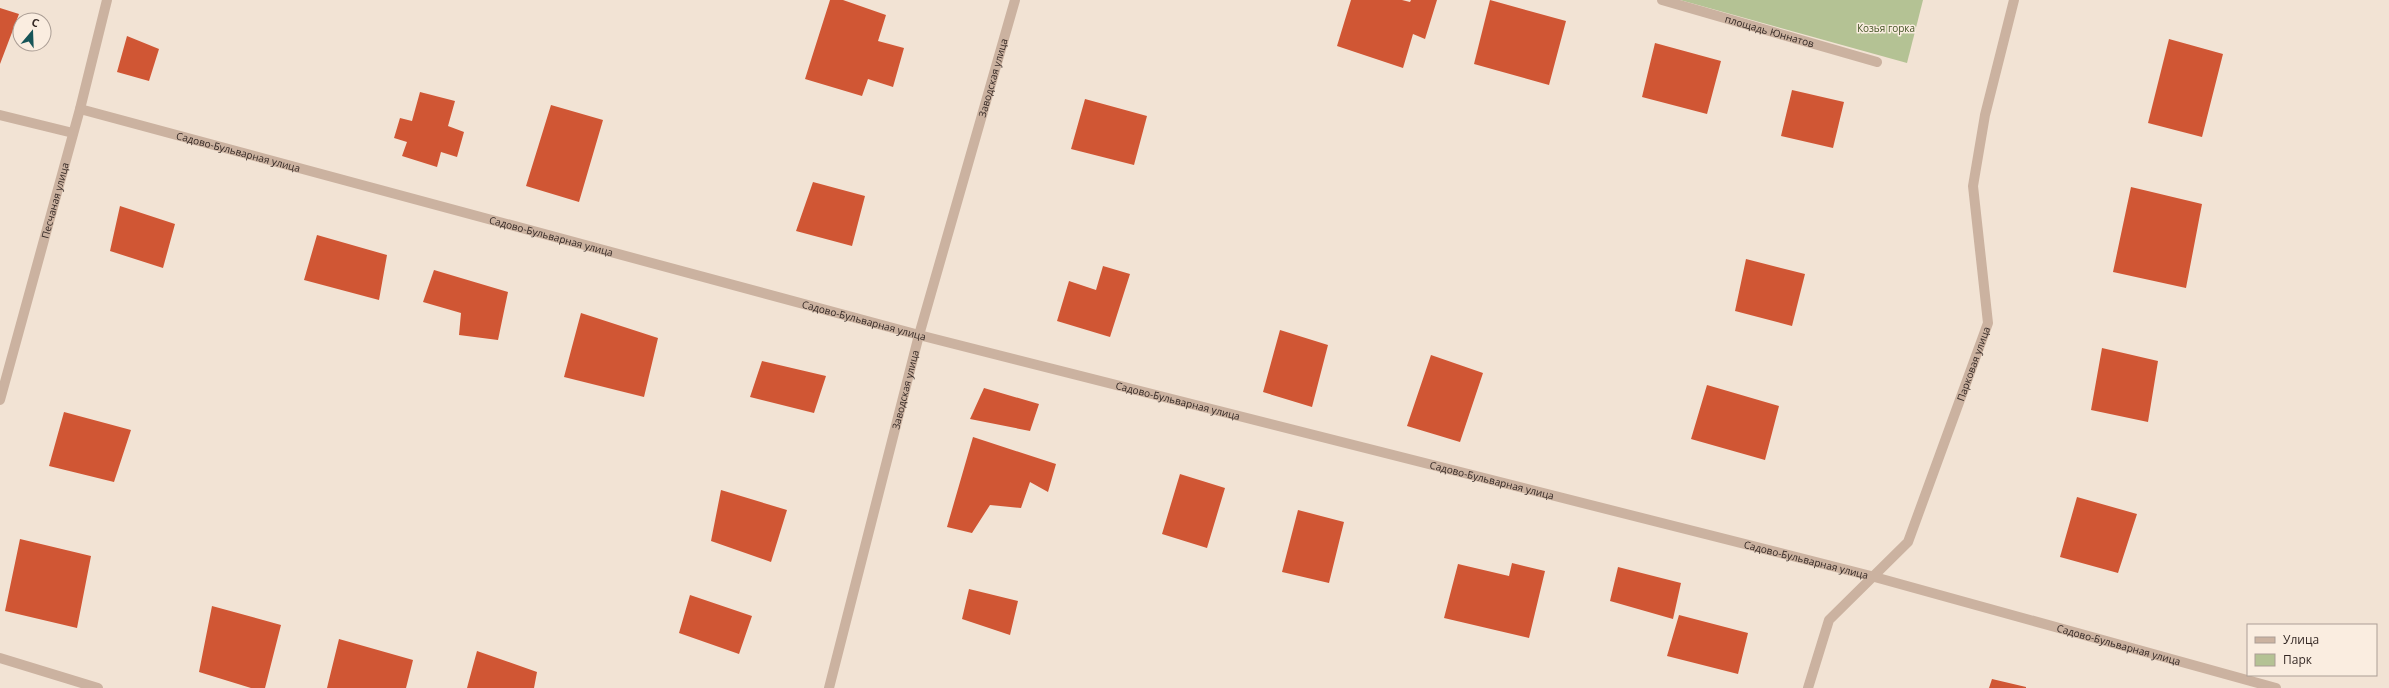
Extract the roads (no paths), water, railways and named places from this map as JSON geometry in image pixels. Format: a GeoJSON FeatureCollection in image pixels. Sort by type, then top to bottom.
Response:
{"type":"FeatureCollection","features":[{"type":"Feature","properties":{"kind":"street","name":"Песчаная улица"},"geometry":{"type":"LineString","coordinates":[[0,400],[80,108],[107,0]]}},
{"type":"Feature","properties":{"kind":"street","name":"Заводская улица"},"geometry":{"type":"LineString","coordinates":[[829,688],[920,336],[1015,0]]}},
{"type":"Feature","properties":{"kind":"street","name":"площадь Юннатов"},"geometry":{"type":"LineString","coordinates":[[1662,0],[1877,62]]}},
{"type":"Feature","properties":{"kind":"street","name":"Парковая улица"},"geometry":{"type":"LineString","coordinates":[[1808,688],[1829,620],[1871,576],[1908,542],[1988,323],[1973,186],[1985,115],[2014,0]]}},
{"type":"Feature","properties":{"kind":"street","name":"Садово-Бульварная улица"},"geometry":{"type":"LineString","coordinates":[[80,108],[920,336],[1871,576],[2276,688]]}},
{"type":"Feature","properties":{"kind":"street"},"geometry":{"type":"LineString","coordinates":[[0,115],[73,133]]}},
{"type":"Feature","properties":{"kind":"street"},"geometry":{"type":"LineString","coordinates":[[0,658],[98,688]]}},
{"type":"Feature","properties":{"kind":"park label","name":"Козья горка"},"geometry":{"type":"Point","coordinates":[1886,28]}}]}
